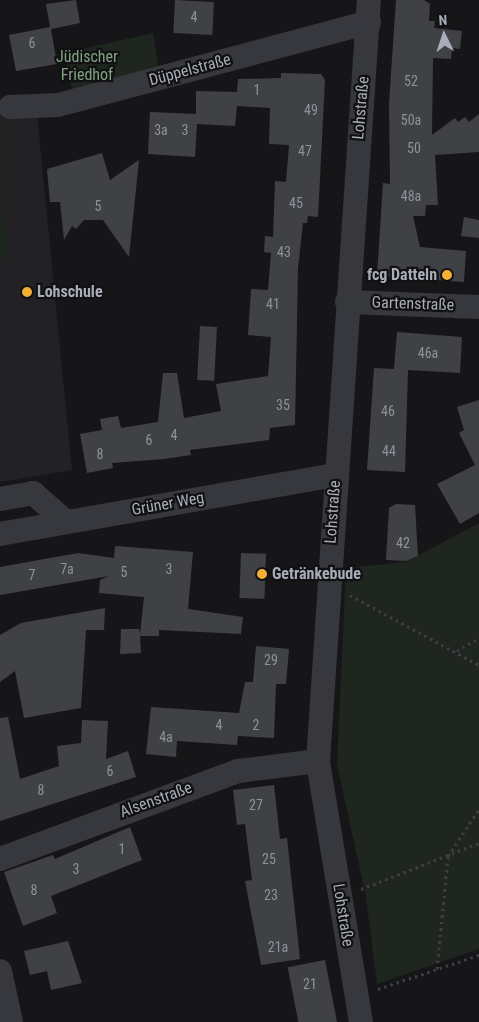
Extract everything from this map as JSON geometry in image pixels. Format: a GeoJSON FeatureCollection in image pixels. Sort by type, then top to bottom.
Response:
{"type":"FeatureCollection","features":[{"type":"Feature","properties":{"kind":"street","name":"Düppelstraße"},"geometry":{"type":"LineString","coordinates":[[10,107],[58,105],[369,11]]}},
{"type":"Feature","properties":{"kind":"street","name":"Lohstraße"},"geometry":{"type":"LineString","coordinates":[[361,1022],[318,761],[335,475],[369,11]]}},
{"type":"Feature","properties":{"kind":"street","name":"Gartenstraße"},"geometry":{"type":"LineString","coordinates":[[347,302],[479,307]]}},
{"type":"Feature","properties":{"kind":"street","name":"Grüner Weg"},"geometry":{"type":"LineString","coordinates":[[0,534],[335,475]]}},
{"type":"Feature","properties":{"kind":"street"},"geometry":{"type":"LineString","coordinates":[[0,499],[33,493],[66,522]]}},
{"type":"Feature","properties":{"kind":"street","name":"Alsenstraße"},"geometry":{"type":"LineString","coordinates":[[0,859],[238,771],[318,761]]}},
{"type":"Feature","properties":{"kind":"street"},"geometry":{"type":"LineString","coordinates":[[0,971],[11,1022]]}},
{"type":"Feature","properties":{"kind":"path"},"geometry":{"type":"LineString","coordinates":[[328,588],[365,600],[479,665]]}},
{"type":"Feature","properties":{"kind":"path"},"geometry":{"type":"LineString","coordinates":[[456,651],[479,638]]}},
{"type":"Feature","properties":{"kind":"path"},"geometry":{"type":"LineString","coordinates":[[437,969],[448,856],[479,809]]}},
{"type":"Feature","properties":{"kind":"path"},"geometry":{"type":"LineString","coordinates":[[340,897],[479,843]]}},
{"type":"Feature","properties":{"kind":"path"},"geometry":{"type":"LineString","coordinates":[[356,996],[479,955]]}},
{"type":"Feature","properties":{"kind":"shaded area","name":"Lohschule"},"geometry":{"type":"Polygon","coordinates":[[[37,114],[72,470],[0,482],[0,115],[37,114]]]}},
{"type":"Feature","properties":{"kind":"green space","name":"Jüdischer Friedhof"},"geometry":{"type":"Polygon","coordinates":[[[153,33],[158,66],[72,90],[65,53],[153,33]]]}},
{"type":"Feature","properties":{"kind":"green space"},"geometry":{"type":"Polygon","coordinates":[[[0,115],[6,260],[0,261],[0,115]]]}},
{"type":"Feature","properties":{"kind":"green space"},"geometry":{"type":"Polygon","coordinates":[[[479,523],[479,949],[377,984],[366,897],[337,764],[346,568],[406,562],[479,523]]]}},
{"type":"Feature","properties":{"kind":"building"},"geometry":{"type":"Polygon","coordinates":[[[76,0],[80,23],[51,29],[57,64],[16,71],[9,35],[50,27],[46,4],[76,0]]]}},
{"type":"Feature","properties":{"kind":"building"},"geometry":{"type":"Polygon","coordinates":[[[175,0],[214,2],[212,35],[173,33],[175,0]]]}},
{"type":"Feature","properties":{"kind":"building"},"geometry":{"type":"Polygon","coordinates":[[[396,0],[424,0],[430,4],[429,21],[435,21],[434,28],[462,31],[460,49],[452,48],[451,59],[433,58],[432,135],[455,118],[458,122],[465,117],[469,122],[479,114],[479,152],[435,155],[438,205],[426,205],[425,216],[413,216],[420,247],[466,251],[464,282],[377,276],[383,183],[390,184],[389,103],[396,0]]]}},
{"type":"Feature","properties":{"kind":"building"},"geometry":{"type":"Polygon","coordinates":[[[281,73],[321,74],[325,80],[318,217],[308,216],[307,223],[303,223],[298,268],[295,425],[270,428],[269,440],[190,450],[191,455],[164,459],[112,463],[113,468],[87,473],[80,434],[102,430],[100,419],[118,416],[121,428],[158,422],[163,373],[177,373],[184,418],[221,411],[216,384],[268,376],[271,337],[248,335],[251,289],[268,290],[271,253],[264,252],[265,236],[273,237],[275,181],[286,182],[289,145],[269,144],[270,108],[237,106],[235,126],[197,124],[195,157],[148,154],[150,112],[196,114],[196,91],[237,92],[238,79],[281,78],[281,73]]]}},
{"type":"Feature","properties":{"kind":"building"},"geometry":{"type":"Polygon","coordinates":[[[102,153],[110,180],[139,160],[129,257],[103,220],[84,220],[76,229],[72,226],[64,240],[60,202],[50,202],[47,169],[102,153]]]}},
{"type":"Feature","properties":{"kind":"building"},"geometry":{"type":"Polygon","coordinates":[[[464,217],[479,220],[479,238],[461,236],[464,217]]]}},
{"type":"Feature","properties":{"kind":"building"},"geometry":{"type":"Polygon","coordinates":[[[200,326],[217,327],[214,381],[197,380],[200,326]]]}},
{"type":"Feature","properties":{"kind":"building"},"geometry":{"type":"Polygon","coordinates":[[[397,332],[462,337],[460,373],[408,370],[405,472],[367,470],[374,368],[394,369],[397,332]]]}},
{"type":"Feature","properties":{"kind":"building"},"geometry":{"type":"Polygon","coordinates":[[[479,400],[479,513],[460,524],[437,484],[475,465],[459,433],[464,430],[457,407],[479,400]]]}},
{"type":"Feature","properties":{"kind":"building"},"geometry":{"type":"Polygon","coordinates":[[[396,504],[415,505],[418,556],[406,561],[386,560],[389,508],[396,504]]]}},
{"type":"Feature","properties":{"kind":"building"},"geometry":{"type":"Polygon","coordinates":[[[115,546],[193,552],[188,609],[243,617],[241,634],[159,630],[159,636],[140,636],[141,653],[120,654],[121,629],[139,629],[140,634],[144,597],[99,593],[100,580],[109,576],[0,595],[0,567],[78,553],[114,558],[115,546]]]}},
{"type":"Feature","properties":{"kind":"building"},"geometry":{"type":"Polygon","coordinates":[[[241,553],[266,554],[264,599],[239,598],[241,553]]]}},
{"type":"Feature","properties":{"kind":"building"},"geometry":{"type":"Polygon","coordinates":[[[105,608],[104,630],[86,630],[81,708],[24,718],[15,671],[0,682],[0,635],[21,623],[105,608]]]}},
{"type":"Feature","properties":{"kind":"building"},"geometry":{"type":"Polygon","coordinates":[[[256,646],[289,649],[286,684],[276,684],[274,738],[238,736],[237,745],[177,741],[176,757],[146,754],[151,707],[239,713],[245,682],[253,682],[256,646]]]}},
{"type":"Feature","properties":{"kind":"building"},"geometry":{"type":"Polygon","coordinates":[[[8,717],[20,779],[59,766],[57,746],[81,743],[82,720],[108,721],[106,759],[128,751],[136,777],[0,821],[0,718],[8,717]]]}},
{"type":"Feature","properties":{"kind":"building"},"geometry":{"type":"Polygon","coordinates":[[[274,785],[280,839],[287,838],[300,959],[261,965],[245,881],[252,880],[245,824],[237,825],[233,790],[274,785]]]}},
{"type":"Feature","properties":{"kind":"building"},"geometry":{"type":"Polygon","coordinates":[[[130,827],[142,860],[51,896],[57,913],[23,926],[4,872],[53,855],[55,859],[130,827]]]}},
{"type":"Feature","properties":{"kind":"building"},"geometry":{"type":"Polygon","coordinates":[[[68,941],[82,983],[51,990],[47,971],[30,975],[24,951],[68,941]]]}},
{"type":"Feature","properties":{"kind":"building"},"geometry":{"type":"Polygon","coordinates":[[[325,960],[337,1022],[298,1022],[288,967],[325,960]]]}},
{"type":"Feature","properties":{"kind":"place","name":"fcg Datteln"},"geometry":{"type":"Point","coordinates":[447,275]}},
{"type":"Feature","properties":{"kind":"place","name":"Lohschule"},"geometry":{"type":"Point","coordinates":[27,292]}},
{"type":"Feature","properties":{"kind":"place","name":"Getränkebude"},"geometry":{"type":"Point","coordinates":[262,574]}}]}
